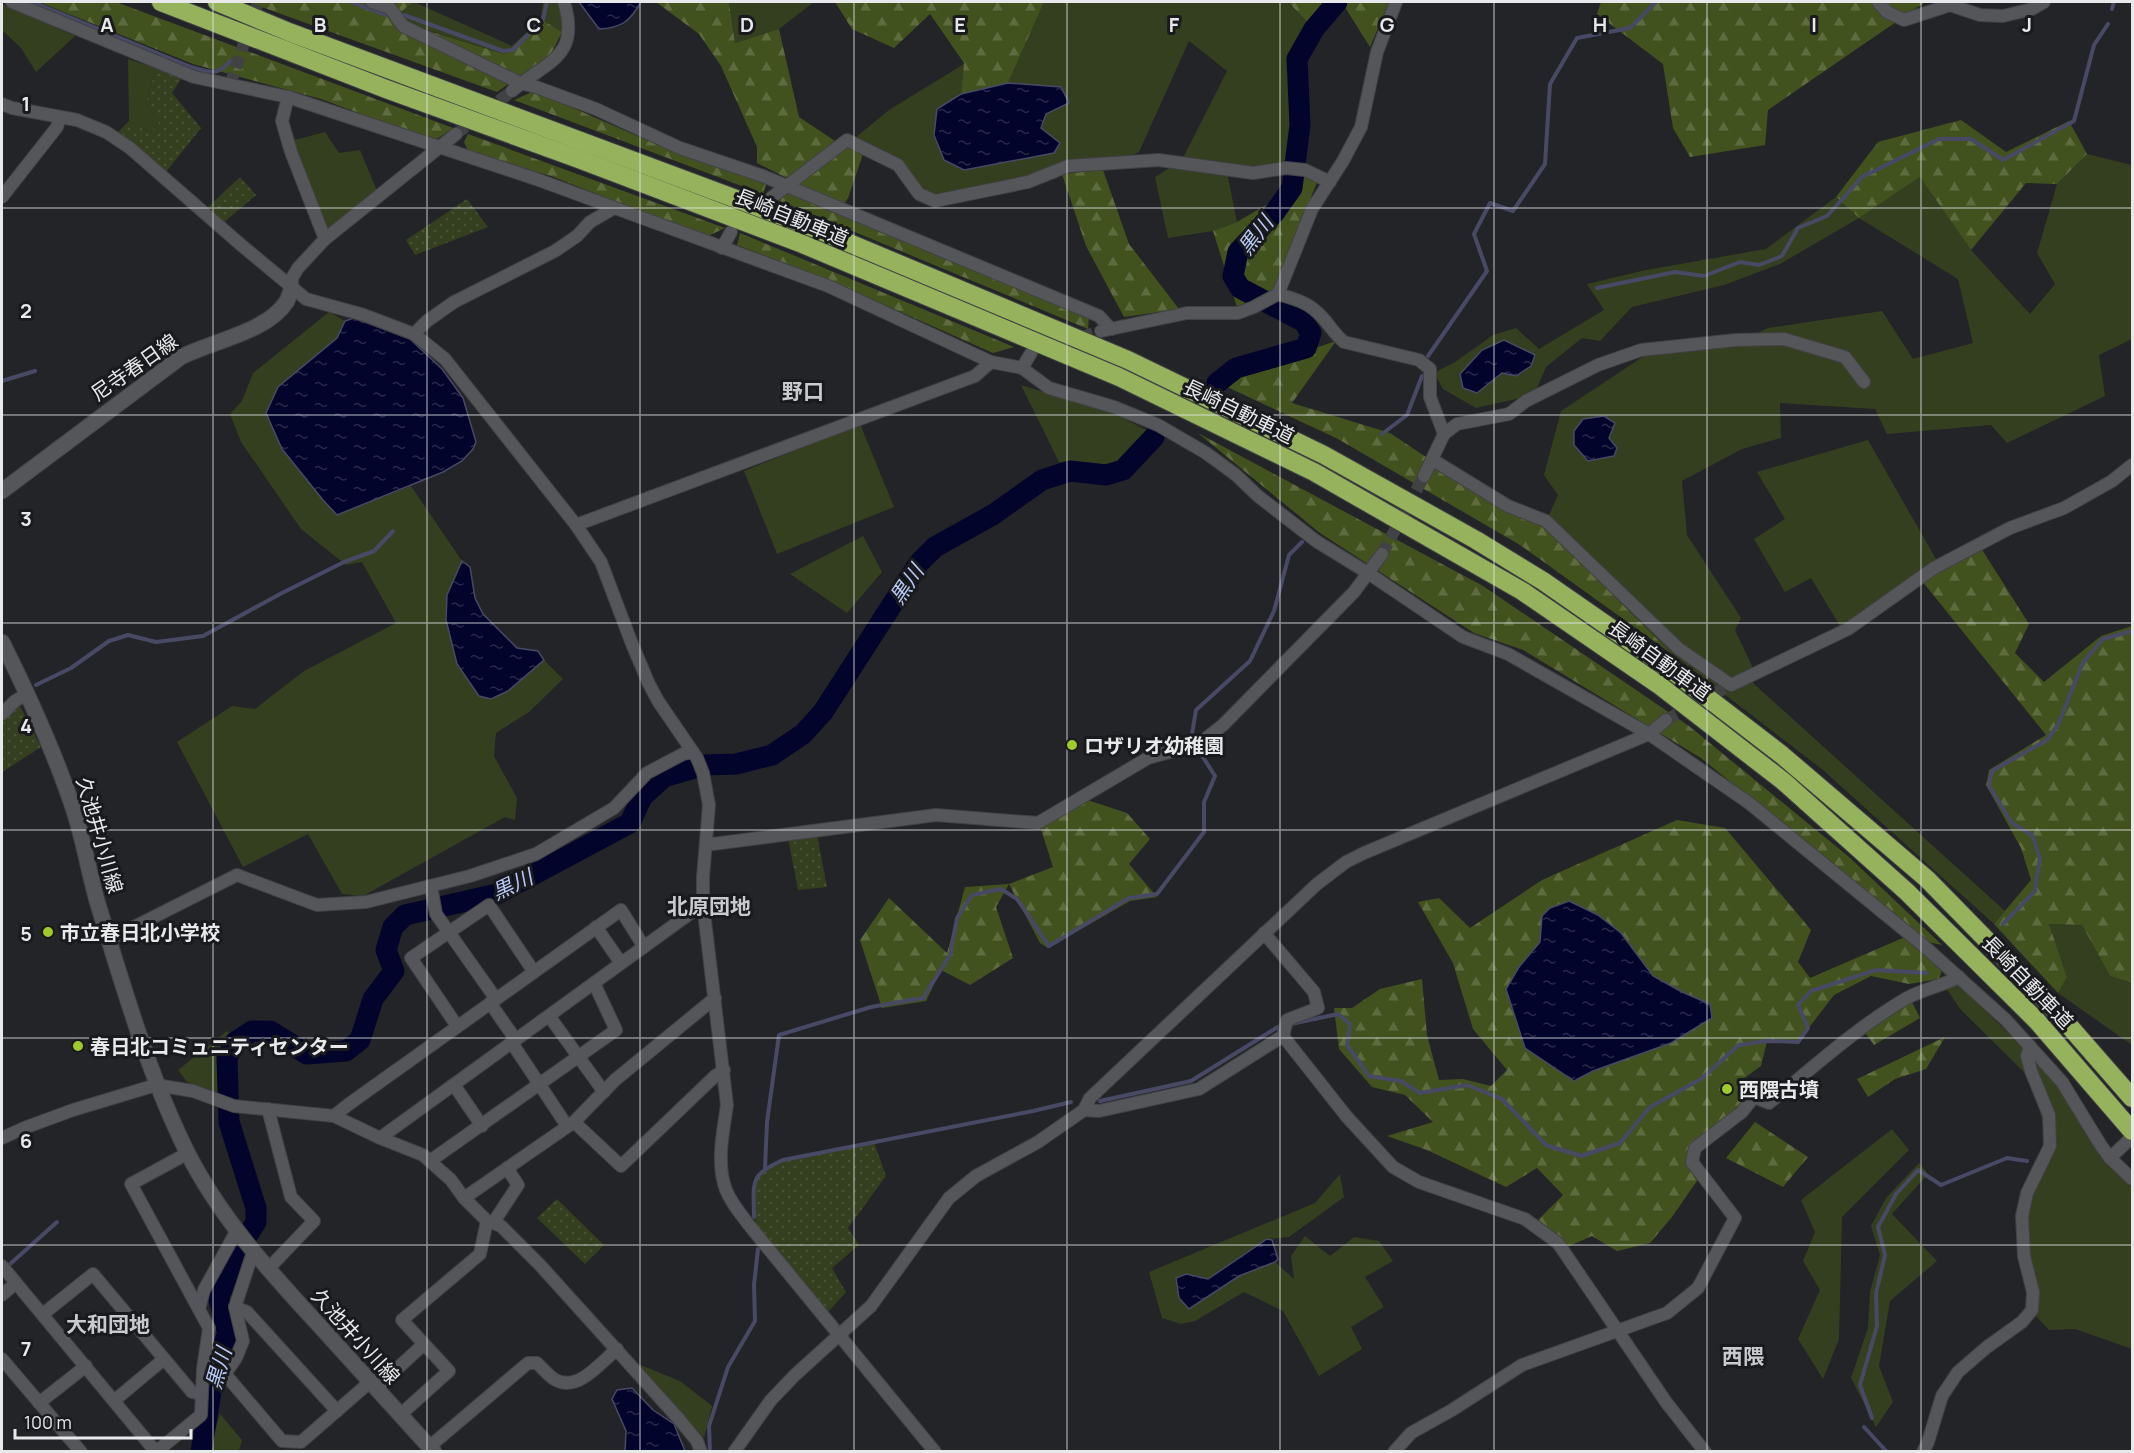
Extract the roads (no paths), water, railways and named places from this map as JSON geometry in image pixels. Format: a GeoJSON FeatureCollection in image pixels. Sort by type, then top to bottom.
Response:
{"type":"FeatureCollection","features":[{"type":"Feature","properties":{"kind":"highway","name":"長崎自動車道"},"geometry":{"type":"LineString","coordinates":[[161,2],[386,89],[800,243],[1119,378],[1314,472],[1522,591],[1659,685],[1783,781],[1907,892],[2037,1021],[2133,1131]]}},
{"type":"Feature","properties":{"kind":"highway","name":"長崎自動車道"},"geometry":{"type":"LineString","coordinates":[[217,2],[289,32],[811,227],[1128,360],[1324,455],[1476,540],[1543,581],[1674,672],[1791,763],[1927,879],[2057,1012],[2133,1098]]}},
{"type":"Feature","properties":{"kind":"street"},"geometry":{"type":"LineString","coordinates":[[12,2],[195,77],[288,97],[536,179],[828,286],[991,362],[1022,368],[1049,388],[1114,407],[1158,425],[1206,453],[1316,541],[1464,637],[1508,654],[1648,734],[1749,803],[1924,946],[2030,1046],[2062,1082],[2133,1179]]}},
{"type":"Feature","properties":{"kind":"street"},"geometry":{"type":"LineString","coordinates":[[372,2],[390,8],[403,26],[516,87],[536,87],[596,109],[680,148],[763,176],[1099,316],[1106,330],[1187,314],[1238,313],[1278,294],[1312,209],[1361,128],[1377,52],[1396,2]]}},
{"type":"Feature","properties":{"kind":"street"},"geometry":{"type":"LineString","coordinates":[[516,87],[552,63],[565,45],[570,25],[564,2]]}},
{"type":"Feature","properties":{"kind":"street"},"geometry":{"type":"LineString","coordinates":[[1878,2],[1887,12],[1904,20],[1950,5],[1980,15],[2003,16],[2032,9],[2044,2]]}},
{"type":"Feature","properties":{"kind":"street"},"geometry":{"type":"LineString","coordinates":[[288,97],[282,121],[291,152],[325,239]]}},
{"type":"Feature","properties":{"kind":"street"},"geometry":{"type":"LineString","coordinates":[[2,104],[12,108],[77,120],[106,132],[130,148],[306,299],[364,315],[414,334],[445,359],[576,525],[601,562],[649,684],[695,755],[703,773],[709,805],[703,904],[727,1105],[722,1136],[721,1166],[726,1189],[734,1206],[935,1452]]}},
{"type":"Feature","properties":{"kind":"street"},"geometry":{"type":"LineString","coordinates":[[2,197],[57,127],[60,117]]}},
{"type":"Feature","properties":{"kind":"street"},"geometry":{"type":"LineString","coordinates":[[292,288],[292,278],[298,268],[325,239],[456,134]]}},
{"type":"Feature","properties":{"kind":"street"},"geometry":{"type":"LineString","coordinates":[[771,198],[847,140],[898,165],[919,194],[935,201],[1028,182],[1068,166],[1159,160],[1253,172],[1286,168],[1305,170],[1330,182]]}},
{"type":"Feature","properties":{"kind":"street"},"geometry":{"type":"LineString","coordinates":[[414,334],[427,321],[454,302],[555,251],[577,236],[590,222],[614,208]]}},
{"type":"Feature","properties":{"kind":"street"},"geometry":{"type":"LineString","coordinates":[[722,248],[731,232]]}},
{"type":"Feature","properties":{"kind":"street","name":"尼寺春日線"},"geometry":{"type":"LineString","coordinates":[[2,491],[181,357],[198,348],[226,340],[259,326],[287,301],[292,288]]}},
{"type":"Feature","properties":{"kind":"street"},"geometry":{"type":"LineString","coordinates":[[1278,294],[1304,302],[1318,312],[1334,334],[1344,342],[1419,360],[1430,369],[1430,397],[1444,434]]}},
{"type":"Feature","properties":{"kind":"street"},"geometry":{"type":"LineString","coordinates":[[1424,476],[1444,434],[1457,424],[1509,414],[1526,401],[1598,365],[1641,350],[1736,340],[1784,339],[1845,357],[1864,382]]}},
{"type":"Feature","properties":{"kind":"street"},"geometry":{"type":"LineString","coordinates":[[1022,368],[1031,353]]}},
{"type":"Feature","properties":{"kind":"street"},"geometry":{"type":"LineString","coordinates":[[576,525],[975,376],[991,362]]}},
{"type":"Feature","properties":{"kind":"street"},"geometry":{"type":"LineString","coordinates":[[1432,460],[1508,506],[1546,521],[1679,649],[1731,685],[1848,629],[1934,568],[2010,528],[2064,508],[2112,481],[2133,465]]}},
{"type":"Feature","properties":{"kind":"street"},"geometry":{"type":"LineString","coordinates":[[707,843],[936,815],[1038,823],[1148,758],[1199,744],[1231,717],[1354,592],[1382,554]]}},
{"type":"Feature","properties":{"kind":"street","name":"久池井小川線"},"geometry":{"type":"LineString","coordinates":[[2,642],[28,693],[75,815],[97,900],[156,1085],[188,1153],[204,1183],[245,1242],[431,1449]]}},
{"type":"Feature","properties":{"kind":"street"},"geometry":{"type":"LineString","coordinates":[[2,714],[15,700],[28,693]]}},
{"type":"Feature","properties":{"kind":"street"},"geometry":{"type":"LineString","coordinates":[[734,1452],[771,1400],[871,1306],[949,1198],[976,1176],[1038,1142],[1084,1110],[1090,1098],[1317,884],[1346,862],[1648,734],[1666,720]]}},
{"type":"Feature","properties":{"kind":"street"},"geometry":{"type":"LineString","coordinates":[[110,939],[237,875],[317,905],[366,902],[470,876],[536,854],[614,808],[646,773],[682,754],[695,755]]}},
{"type":"Feature","properties":{"kind":"street"},"geometry":{"type":"LineString","coordinates":[[431,886],[435,914],[493,1001],[540,1084],[571,1124],[621,1166],[724,1070]]}},
{"type":"Feature","properties":{"kind":"street"},"geometry":{"type":"LineString","coordinates":[[380,1138],[703,904]]}},
{"type":"Feature","properties":{"kind":"street"},"geometry":{"type":"LineString","coordinates":[[457,1026],[411,958],[489,905],[534,972]]}},
{"type":"Feature","properties":{"kind":"street"},"geometry":{"type":"LineString","coordinates":[[334,1116],[621,910],[644,946]]}},
{"type":"Feature","properties":{"kind":"street"},"geometry":{"type":"LineString","coordinates":[[596,927],[621,963]]}},
{"type":"Feature","properties":{"kind":"street"},"geometry":{"type":"LineString","coordinates":[[1084,1110],[1099,1111],[1199,1089],[1283,1036],[1287,1020],[1318,1008],[1314,992],[1264,933]]}},
{"type":"Feature","properties":{"kind":"street"},"geometry":{"type":"LineString","coordinates":[[1394,1452],[1412,1433],[1522,1365],[1667,1313],[1698,1288],[1735,1218],[1692,1162],[1695,1148],[1742,1112],[1754,1097],[1769,1103],[1862,1028],[1909,997],[1959,977]]}},
{"type":"Feature","properties":{"kind":"street"},"geometry":{"type":"LineString","coordinates":[[430,1161],[616,1030],[594,983]]}},
{"type":"Feature","properties":{"kind":"street"},"geometry":{"type":"LineString","coordinates":[[465,1198],[571,1124],[615,1080],[715,998]]}},
{"type":"Feature","properties":{"kind":"street"},"geometry":{"type":"LineString","coordinates":[[549,1016],[604,1092]]}},
{"type":"Feature","properties":{"kind":"street"},"geometry":{"type":"LineString","coordinates":[[1283,1036],[1347,1117],[1393,1167],[1419,1182],[1525,1219],[1558,1243],[1666,1402],[1705,1452]]}},
{"type":"Feature","properties":{"kind":"street"},"geometry":{"type":"LineString","coordinates":[[1923,1452],[1942,1396],[1958,1372],[1987,1347],[2022,1322],[2032,1310],[2033,1292],[2024,1256],[2022,1216],[2027,1193],[2050,1146],[2049,1115],[2031,1071],[2027,1056],[2030,1046]]}},
{"type":"Feature","properties":{"kind":"street"},"geometry":{"type":"LineString","coordinates":[[2,1138],[73,1110],[156,1085],[193,1091],[228,1104],[334,1116],[423,1155],[451,1180],[465,1198],[490,1222],[501,1226],[617,1348],[691,1433],[701,1452]]}},
{"type":"Feature","properties":{"kind":"street"},"geometry":{"type":"LineString","coordinates":[[454,1085],[482,1126]]}},
{"type":"Feature","properties":{"kind":"street"},"geometry":{"type":"LineString","coordinates":[[268,1109],[291,1197],[314,1221],[268,1269]]}},
{"type":"Feature","properties":{"kind":"street"},"geometry":{"type":"LineString","coordinates":[[2114,1153],[2133,1137]]}},
{"type":"Feature","properties":{"kind":"street"},"geometry":{"type":"LineString","coordinates":[[2,1266],[156,1452],[201,1415],[201,1394],[209,1328],[131,1184],[188,1153]]}},
{"type":"Feature","properties":{"kind":"street"},"geometry":{"type":"LineString","coordinates":[[400,1415],[449,1371],[402,1320],[480,1254],[490,1222],[518,1185],[507,1168]]}},
{"type":"Feature","properties":{"kind":"street"},"geometry":{"type":"LineString","coordinates":[[199,1309],[204,1290],[245,1242]]}},
{"type":"Feature","properties":{"kind":"street"},"geometry":{"type":"LineString","coordinates":[[245,1242],[235,1307],[243,1341],[236,1358],[225,1374],[282,1441],[301,1442],[337,1411],[424,1344]]}},
{"type":"Feature","properties":{"kind":"street"},"geometry":{"type":"LineString","coordinates":[[43,1314],[93,1274],[192,1392],[201,1394]]}},
{"type":"Feature","properties":{"kind":"street"},"geometry":{"type":"LineString","coordinates":[[2,1294],[16,1283]]}},
{"type":"Feature","properties":{"kind":"street"},"geometry":{"type":"LineString","coordinates":[[235,1307],[247,1312],[337,1411]]}},
{"type":"Feature","properties":{"kind":"street"},"geometry":{"type":"LineString","coordinates":[[431,1449],[528,1363],[537,1363],[555,1380],[572,1383],[586,1375],[617,1348]]}},
{"type":"Feature","properties":{"kind":"street"},"geometry":{"type":"LineString","coordinates":[[2,1359],[81,1452]]}},
{"type":"Feature","properties":{"kind":"street"},"geometry":{"type":"LineString","coordinates":[[115,1400],[164,1359]]}},
{"type":"Feature","properties":{"kind":"street"},"geometry":{"type":"LineString","coordinates":[[39,1403],[86,1366]]}},
{"type":"Feature","properties":{"kind":"water"},"geometry":{"type":"Polygon","coordinates":[[[579,2],[641,2],[629,19],[614,27],[599,29],[579,2]]]}},
{"type":"Feature","properties":{"kind":"water"},"geometry":{"type":"Polygon","coordinates":[[[1008,83],[1061,87],[1069,103],[1046,114],[1041,128],[1060,143],[1054,153],[964,170],[944,160],[934,135],[937,109],[961,94],[1008,83]]]}},
{"type":"Feature","properties":{"kind":"water"},"geometry":{"type":"Polygon","coordinates":[[[354,318],[410,339],[442,369],[463,398],[476,442],[462,461],[443,472],[337,515],[282,449],[266,413],[278,387],[337,338],[345,321],[354,318]]]}},
{"type":"Feature","properties":{"kind":"water"},"geometry":{"type":"Polygon","coordinates":[[[1504,340],[1535,355],[1531,366],[1516,376],[1502,373],[1477,393],[1463,388],[1460,374],[1482,350],[1504,340]]]}},
{"type":"Feature","properties":{"kind":"water"},"geometry":{"type":"Polygon","coordinates":[[[1604,416],[1615,423],[1609,438],[1617,448],[1614,456],[1588,461],[1574,445],[1574,431],[1583,419],[1604,416]]]}},
{"type":"Feature","properties":{"kind":"water"},"geometry":{"type":"Polygon","coordinates":[[[462,561],[470,567],[475,598],[483,614],[517,648],[538,651],[544,660],[508,691],[491,699],[479,696],[457,664],[446,620],[447,595],[462,561]]]}},
{"type":"Feature","properties":{"kind":"water"},"geometry":{"type":"Polygon","coordinates":[[[1569,901],[1598,915],[1621,933],[1653,976],[1710,1004],[1712,1018],[1671,1043],[1593,1071],[1574,1081],[1525,1048],[1506,989],[1519,967],[1540,942],[1542,916],[1550,908],[1569,901]]]}},
{"type":"Feature","properties":{"kind":"water"},"geometry":{"type":"Polygon","coordinates":[[[1267,1239],[1272,1240],[1278,1259],[1275,1262],[1239,1276],[1189,1309],[1179,1298],[1176,1278],[1186,1274],[1208,1279],[1267,1239]]]}},
{"type":"Feature","properties":{"kind":"water"},"geometry":{"type":"Polygon","coordinates":[[[632,1388],[653,1410],[674,1424],[685,1451],[625,1451],[626,1431],[612,1399],[617,1390],[632,1388]]]}},
{"type":"Feature","properties":{"kind":"waterway"},"geometry":{"type":"LineString","coordinates":[[33,2],[191,67],[212,72],[221,69],[230,61]]}},
{"type":"Feature","properties":{"kind":"waterway"},"geometry":{"type":"LineString","coordinates":[[351,2],[391,17]]}},
{"type":"Feature","properties":{"kind":"waterway"},"geometry":{"type":"LineString","coordinates":[[404,15],[503,51],[513,50],[543,19],[547,2]]}},
{"type":"Feature","properties":{"kind":"waterway","name":"黒川"},"geometry":{"type":"LineString","coordinates":[[1217,383],[1236,368],[1306,348],[1311,333],[1304,322],[1240,288],[1233,276],[1238,252],[1275,212],[1292,188],[1300,125],[1297,59],[1314,29],[1337,2]]}},
{"type":"Feature","properties":{"kind":"waterway"},"geometry":{"type":"LineString","coordinates":[[1428,356],[1487,271],[1474,234],[1490,203],[1513,211],[1545,164],[1550,84],[1577,38],[1630,28],[1656,2]]}},
{"type":"Feature","properties":{"kind":"waterway"},"geometry":{"type":"LineString","coordinates":[[2112,9],[2114,2]]}},
{"type":"Feature","properties":{"kind":"waterway"},"geometry":{"type":"LineString","coordinates":[[1597,288],[1675,272],[1704,276],[1740,262],[1759,265],[1782,256],[1798,228],[1827,216],[1862,177],[1939,139],[1971,139],[2003,160],[2074,121],[2094,45],[2108,24]]}},
{"type":"Feature","properties":{"kind":"waterway"},"geometry":{"type":"LineString","coordinates":[[2,381],[35,371]]}},
{"type":"Feature","properties":{"kind":"waterway"},"geometry":{"type":"LineString","coordinates":[[1382,434],[1407,415],[1422,376]]}},
{"type":"Feature","properties":{"kind":"waterway","name":"黒川"},"geometry":{"type":"LineString","coordinates":[[201,1452],[216,1362],[228,1334],[218,1295],[232,1277],[237,1252],[256,1222],[256,1208],[229,1122],[227,1058],[235,1042],[252,1031],[270,1031],[307,1054],[346,1051],[360,1040],[373,999],[394,971],[386,950],[393,927],[405,915],[497,894],[630,823],[642,797],[664,777],[705,765],[736,764],[772,755],[803,734],[823,712],[919,563],[935,547],[994,514],[1042,480],[1070,471],[1106,475],[1123,470],[1154,437]]}},
{"type":"Feature","properties":{"kind":"waterway"},"geometry":{"type":"LineString","coordinates":[[36,685],[71,668],[109,641],[128,635],[156,642],[203,636],[344,562],[374,551],[393,531]]}},
{"type":"Feature","properties":{"kind":"waterway"},"geometry":{"type":"LineString","coordinates":[[1191,740],[1196,710],[1250,661],[1274,611],[1289,555],[1302,542]]}},
{"type":"Feature","properties":{"kind":"waterway"},"geometry":{"type":"LineString","coordinates":[[2003,924],[2035,891],[2040,858],[2032,835],[2012,823],[1989,786],[1992,771],[2047,740],[2058,725],[2083,662],[2103,639],[2132,631]]}},
{"type":"Feature","properties":{"kind":"waterway"},"geometry":{"type":"LineString","coordinates":[[765,1168],[767,1122],[779,1035],[871,1007],[923,998],[950,955],[957,918],[972,895],[1001,889],[1017,899],[1049,946],[1129,898],[1157,894],[1204,832],[1204,802],[1215,776],[1201,754]]}},
{"type":"Feature","properties":{"kind":"waterway"},"geometry":{"type":"LineString","coordinates":[[1291,1024],[1338,1014],[1350,1024],[1347,1045],[1369,1076],[1401,1081],[1420,1093],[1467,1085],[1502,1099],[1546,1145],[1581,1156],[1620,1143],[1650,1107],[1701,1079],[1739,1045],[1767,1041],[1798,1042],[1808,1028],[1798,1005],[1811,991],[1876,970],[1927,973]]}},
{"type":"Feature","properties":{"kind":"waterway"},"geometry":{"type":"LineString","coordinates":[[1100,1101],[1191,1081],[1278,1027]]}},
{"type":"Feature","properties":{"kind":"waterway"},"geometry":{"type":"LineString","coordinates":[[754,1217],[755,1181],[764,1170],[783,1160],[1071,1102]]}},
{"type":"Feature","properties":{"kind":"waterway"},"geometry":{"type":"LineString","coordinates":[[1872,1418],[1860,1385],[1877,1326],[1876,1293],[1885,1255],[1878,1227],[1896,1194],[1918,1170],[1941,1185],[2007,1158],[2027,1161]]}},
{"type":"Feature","properties":{"kind":"waterway"},"geometry":{"type":"LineString","coordinates":[[5,1265],[9,1265],[57,1222]]}},
{"type":"Feature","properties":{"kind":"waterway"},"geometry":{"type":"LineString","coordinates":[[710,1452],[709,1426],[728,1367],[755,1321],[754,1285],[758,1249]]}},
{"type":"Feature","properties":{"kind":"waterway"},"geometry":{"type":"LineString","coordinates":[[1864,1427],[1887,1452]]}},
{"type":"Feature","properties":{"kind":"tunnel"},"geometry":{"type":"LineString","coordinates":[[230,85],[258,2]]}},
{"type":"Feature","properties":{"kind":"tunnel"},"geometry":{"type":"LineString","coordinates":[[456,134],[512,91]]}},
{"type":"Feature","properties":{"kind":"tunnel"},"geometry":{"type":"LineString","coordinates":[[1047,348],[1101,331]]}},
{"type":"Feature","properties":{"kind":"tunnel"},"geometry":{"type":"LineString","coordinates":[[1382,554],[1424,476]]}},
{"type":"Feature","properties":{"kind":"tunnel"},"geometry":{"type":"LineString","coordinates":[[1666,720],[1731,685]]}},
{"type":"Feature","properties":{"kind":"place","name":"ロザリオ幼稚園"},"geometry":{"type":"Point","coordinates":[1072,745]}},
{"type":"Feature","properties":{"kind":"place","name":"市立春日北小学校"},"geometry":{"type":"Point","coordinates":[48,932]}},
{"type":"Feature","properties":{"kind":"place","name":"春日北コミュニティセンター"},"geometry":{"type":"Point","coordinates":[78,1046]}},
{"type":"Feature","properties":{"kind":"place","name":"西隈古墳"},"geometry":{"type":"Point","coordinates":[1727,1089]}},
{"type":"Feature","properties":{"kind":"district","name":"野口"},"geometry":{"type":"Point","coordinates":[803,391]}},
{"type":"Feature","properties":{"kind":"district","name":"北原団地"},"geometry":{"type":"Point","coordinates":[709,906]}},
{"type":"Feature","properties":{"kind":"district","name":"大和団地"},"geometry":{"type":"Point","coordinates":[108,1324]}},
{"type":"Feature","properties":{"kind":"district","name":"西隈"},"geometry":{"type":"Point","coordinates":[1743,1356]}}]}
